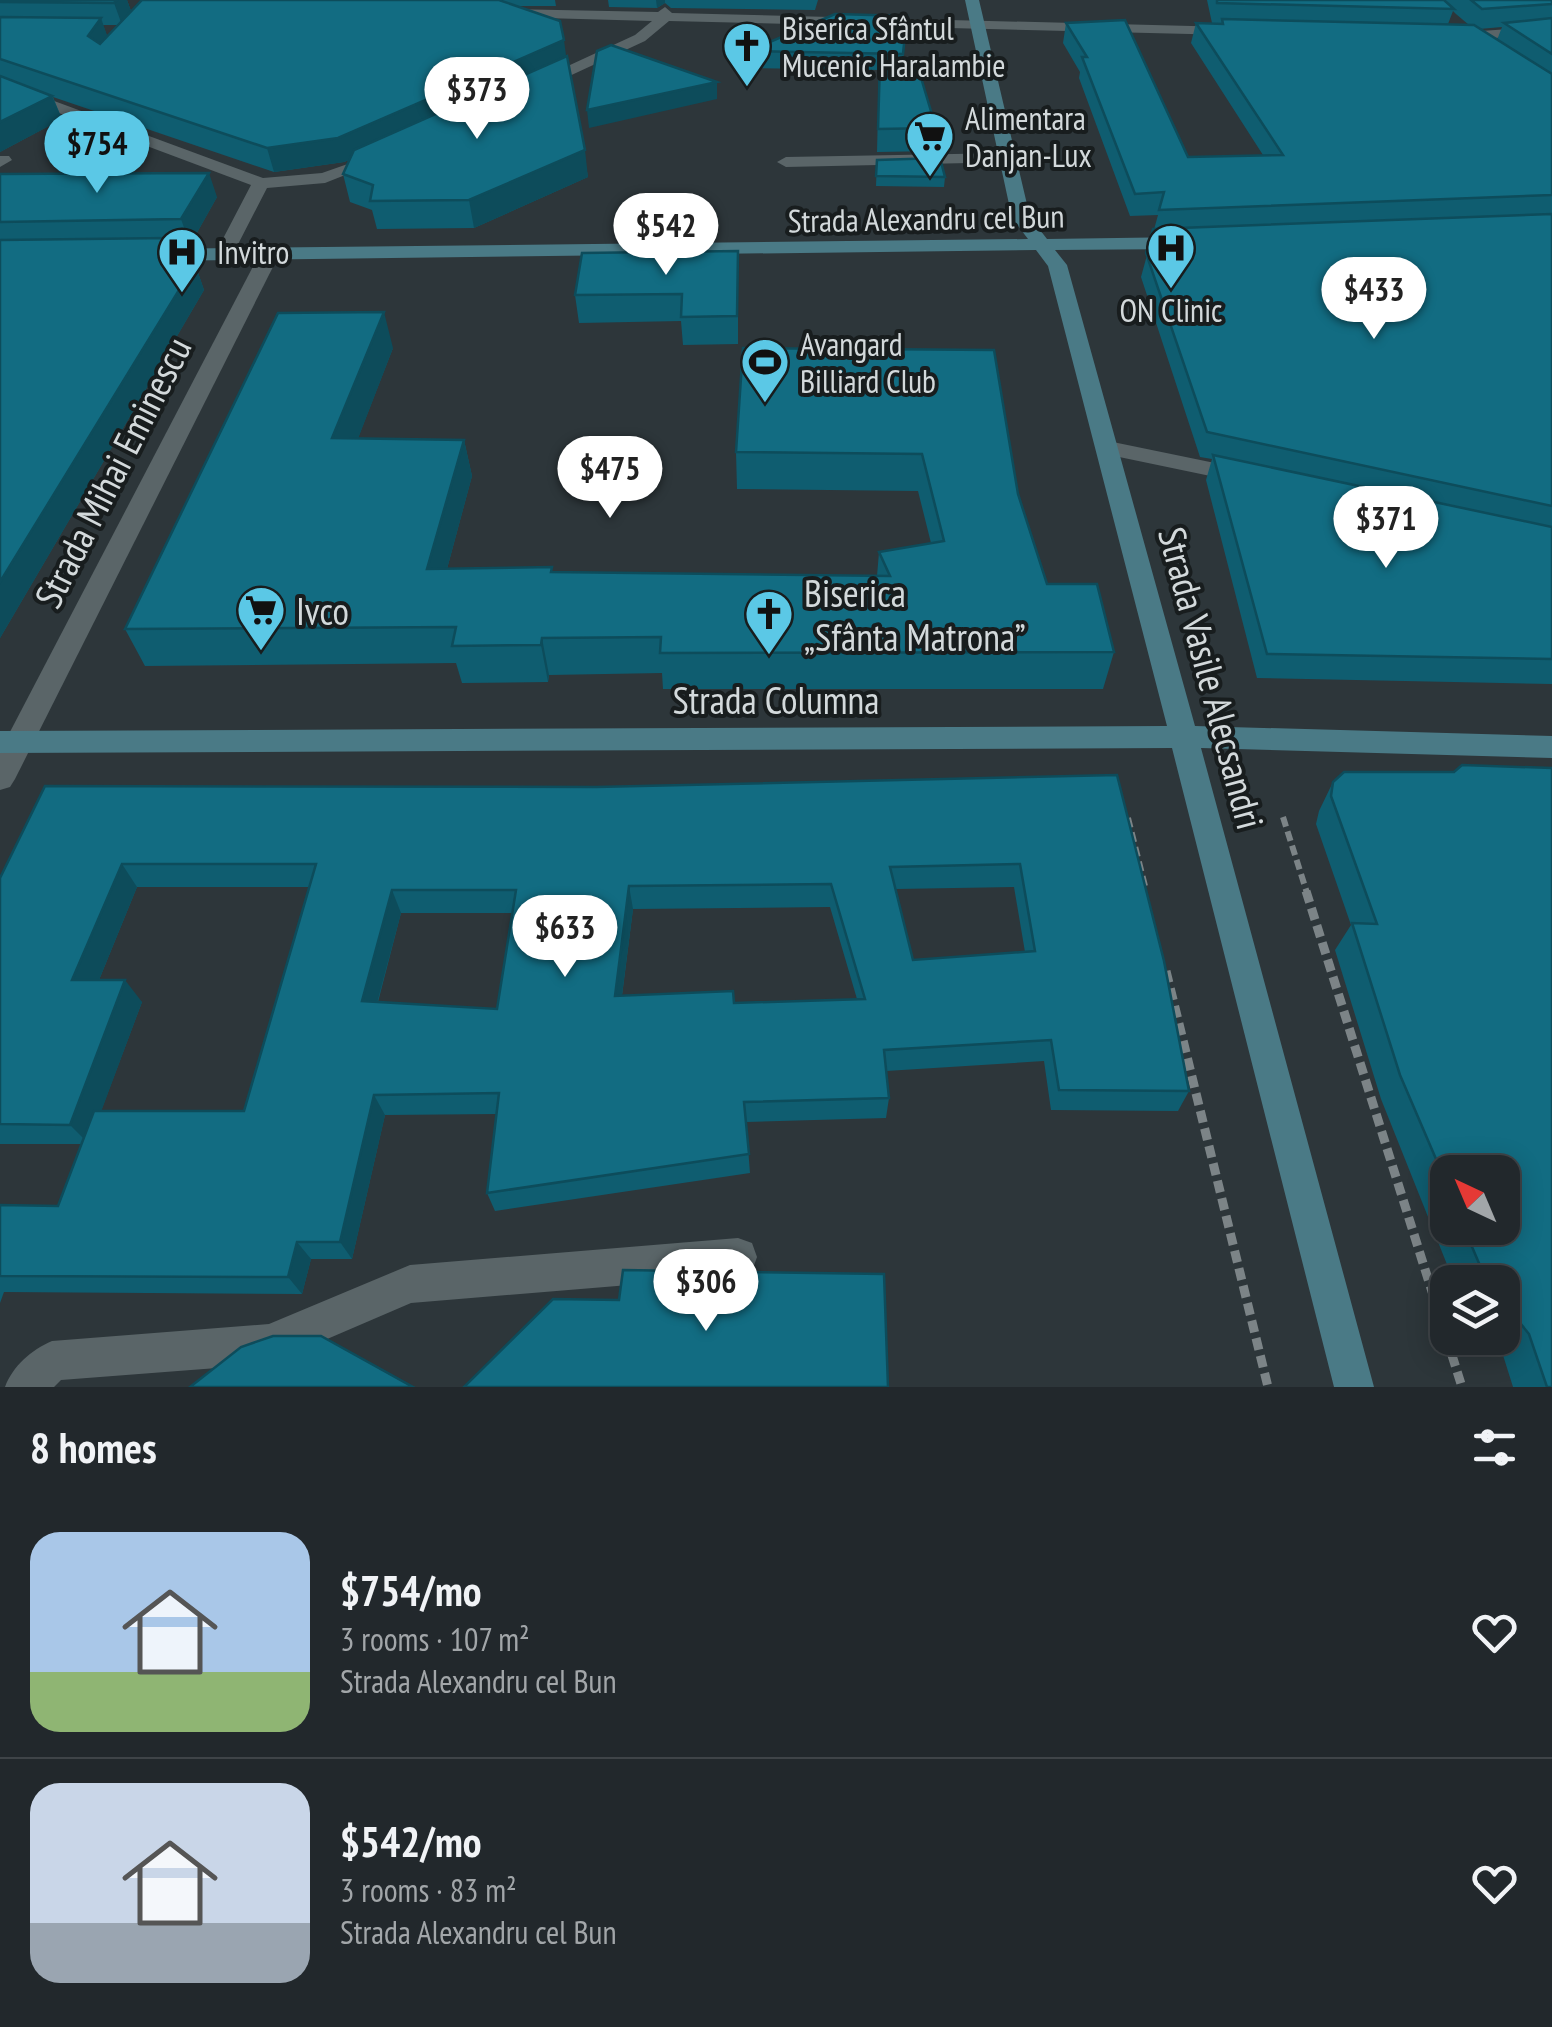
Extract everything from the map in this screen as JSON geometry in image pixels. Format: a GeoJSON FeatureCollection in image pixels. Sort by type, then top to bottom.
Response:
{"type":"FeatureCollection","features":[{"type":"Feature","properties":{"kind":"main road","name":"Strada Vasile Alecsandri"},"geometry":{"type":"LineString","coordinates":[[972,0],[1021,218],[1058,266],[1354,1387]]}},
{"type":"Feature","properties":{"kind":"main road","name":"Strada Alexandru cel Bun"},"geometry":{"type":"LineString","coordinates":[[131,255],[1043,247],[1206,242]]}},
{"type":"Feature","properties":{"kind":"main road","name":"Strada Columna"},"geometry":{"type":"LineString","coordinates":[[9,742],[1183,738],[1552,747]]}},
{"type":"Feature","properties":{"kind":"street"},"geometry":{"type":"LineString","coordinates":[[526,91],[640,38],[665,9]]}},
{"type":"Feature","properties":{"kind":"street"},"geometry":{"type":"LineString","coordinates":[[492,13],[665,9],[978,23],[1080,20],[1239,32]]}},
{"type":"Feature","properties":{"kind":"street"},"geometry":{"type":"LineString","coordinates":[[1456,26],[1487,48]]}},
{"type":"Feature","properties":{"kind":"street"},"geometry":{"type":"LineString","coordinates":[[1432,37],[1470,38],[1552,30]]}},
{"type":"Feature","properties":{"kind":"street"},"geometry":{"type":"LineString","coordinates":[[0,86],[261,184],[325,178],[403,148]]}},
{"type":"Feature","properties":{"kind":"street"},"geometry":{"type":"LineString","coordinates":[[786,162],[1009,158]]}},
{"type":"Feature","properties":{"kind":"street"},"geometry":{"type":"LineString","coordinates":[[224,254],[261,184]]}},
{"type":"Feature","properties":{"kind":"street","name":"Strada Mihai Eminescu"},"geometry":{"type":"LineString","coordinates":[[0,779],[9,742],[268,254]]}},
{"type":"Feature","properties":{"kind":"street"},"geometry":{"type":"LineString","coordinates":[[1108,448],[1263,480]]}},
{"type":"Feature","properties":{"kind":"street"},"geometry":{"type":"LineString","coordinates":[[24,1387],[52,1360],[269,1344],[410,1284],[738,1257]]}},
{"type":"Feature","properties":{"kind":"path"},"geometry":{"type":"LineString","coordinates":[[1282,817],[1462,1387]]}},
{"type":"Feature","properties":{"kind":"path"},"geometry":{"type":"LineString","coordinates":[[1128,818],[1147,894]]}},
{"type":"Feature","properties":{"kind":"path"},"geometry":{"type":"LineString","coordinates":[[1161,951],[1268,1387]]}},
{"type":"Feature","properties":{"kind":"building"},"geometry":{"type":"Polygon","coordinates":[[[0,0],[117,0],[114,3],[0,0]]]}},
{"type":"Feature","properties":{"kind":"building"},"geometry":{"type":"Polygon","coordinates":[[[142,0],[499,0],[560,21],[564,40],[338,138],[267,148],[0,59],[0,17],[101,18],[88,36],[100,44],[142,0]]]}},
{"type":"Feature","properties":{"kind":"building"},"geometry":{"type":"Polygon","coordinates":[[[1444,0],[1454,9],[1217,3],[1444,0]]]}},
{"type":"Feature","properties":{"kind":"building"},"geometry":{"type":"Polygon","coordinates":[[[1471,0],[1552,0],[1552,4],[1482,9],[1471,0]]]}},
{"type":"Feature","properties":{"kind":"building"},"geometry":{"type":"Polygon","coordinates":[[[835,14],[907,16],[903,54],[749,51],[835,14]]]}},
{"type":"Feature","properties":{"kind":"building"},"geometry":{"type":"Polygon","coordinates":[[[1552,18],[1552,54],[1504,23],[1552,18]]]}},
{"type":"Feature","properties":{"kind":"building"},"geometry":{"type":"Polygon","coordinates":[[[1222,19],[1474,25],[1552,74],[1552,195],[1159,210],[1164,192],[1135,194],[1082,57],[1087,57],[1066,23],[1125,20],[1188,157],[1283,155],[1196,23],[1223,24],[1222,19]]]}},
{"type":"Feature","properties":{"kind":"building"},"geometry":{"type":"Polygon","coordinates":[[[611,45],[717,82],[587,110],[597,51],[611,45]]]}},
{"type":"Feature","properties":{"kind":"building"},"geometry":{"type":"Polygon","coordinates":[[[567,56],[585,150],[469,200],[370,201],[373,185],[343,174],[354,150],[567,56]]]}},
{"type":"Feature","properties":{"kind":"building"},"geometry":{"type":"Polygon","coordinates":[[[916,61],[936,128],[878,129],[880,62],[916,61]]]}},
{"type":"Feature","properties":{"kind":"building"},"geometry":{"type":"Polygon","coordinates":[[[0,76],[52,96],[0,122],[0,76]]]}},
{"type":"Feature","properties":{"kind":"building"},"geometry":{"type":"Polygon","coordinates":[[[940,158],[945,177],[876,176],[877,160],[940,158]]]}},
{"type":"Feature","properties":{"kind":"building"},"geometry":{"type":"Polygon","coordinates":[[[209,173],[181,219],[0,222],[0,174],[209,173]]]}},
{"type":"Feature","properties":{"kind":"building"},"geometry":{"type":"Polygon","coordinates":[[[1552,214],[1552,506],[1207,432],[1146,253],[1153,229],[1552,214]]]}},
{"type":"Feature","properties":{"kind":"building"},"geometry":{"type":"Polygon","coordinates":[[[169,238],[195,264],[0,582],[0,240],[169,238]]]}},
{"type":"Feature","properties":{"kind":"building"},"geometry":{"type":"Polygon","coordinates":[[[738,251],[737,316],[681,317],[682,294],[575,295],[582,253],[738,251]]]}},
{"type":"Feature","properties":{"kind":"building"},"geometry":{"type":"Polygon","coordinates":[[[384,312],[332,438],[464,440],[427,569],[552,567],[551,572],[890,576],[879,552],[944,541],[922,454],[736,452],[743,348],[994,350],[1018,494],[1047,584],[1097,584],[1114,652],[660,653],[661,637],[542,638],[541,645],[452,646],[456,627],[125,629],[278,313],[384,312]]]}},
{"type":"Feature","properties":{"kind":"building"},"geometry":{"type":"Polygon","coordinates":[[[1213,455],[1552,527],[1552,659],[1267,654],[1213,455]]]}},
{"type":"Feature","properties":{"kind":"building"},"geometry":{"type":"Polygon","coordinates":[[[1462,765],[1552,768],[1552,1387],[1547,1387],[1529,1334],[1520,1323],[1520,1265],[1480,1265],[1471,1245],[1520,1245],[1520,1155],[1434,1155],[1400,1075],[1352,923],[1377,924],[1331,796],[1333,782],[1344,772],[1454,772],[1462,765]]]}},
{"type":"Feature","properties":{"kind":"building"},"geometry":{"type":"Polygon","coordinates":[[[1117,775],[1164,961],[1189,1091],[1059,1090],[1051,1040],[884,1050],[889,1098],[744,1102],[749,1154],[487,1193],[499,1093],[374,1095],[340,1242],[297,1242],[288,1277],[0,1276],[0,1205],[58,1206],[94,1111],[244,1111],[316,864],[122,864],[72,980],[125,980],[70,1125],[0,1124],[0,878],[45,786],[596,787],[1117,775]],[[1020,864],[890,867],[913,960],[1035,951],[1020,864]],[[831,884],[629,886],[615,996],[733,991],[734,1003],[865,999],[831,884]],[[392,890],[362,1001],[497,1009],[516,890],[392,890]]]}},
{"type":"Feature","properties":{"kind":"building"},"geometry":{"type":"Polygon","coordinates":[[[623,1270],[884,1274],[888,1387],[464,1387],[553,1299],[619,1300],[623,1270]]]}},
{"type":"Feature","properties":{"kind":"building"},"geometry":{"type":"Polygon","coordinates":[[[273,1336],[321,1336],[413,1387],[190,1387],[241,1347],[273,1336]]]}},
{"type":"Feature","properties":{"kind":"place","name":"Biserica Sfântul Mucenic Haralambie"},"geometry":{"type":"Point","coordinates":[747,88]}},
{"type":"Feature","properties":{"kind":"place","name":"Alimentara Danjan-Lux"},"geometry":{"type":"Point","coordinates":[930,178]}},
{"type":"Feature","properties":{"kind":"place","name":"ON Clinic"},"geometry":{"type":"Point","coordinates":[1171,290]}},
{"type":"Feature","properties":{"kind":"place","name":"Invitro"},"geometry":{"type":"Point","coordinates":[182,294]}},
{"type":"Feature","properties":{"kind":"place","name":"Avangard Billiard Club"},"geometry":{"type":"Point","coordinates":[765,404]}},
{"type":"Feature","properties":{"kind":"place","name":"Ivco"},"geometry":{"type":"Point","coordinates":[261,652]}},
{"type":"Feature","properties":{"kind":"place","name":"Biserica „Sfânta Matrona”"},"geometry":{"type":"Point","coordinates":[769,656]}}]}
